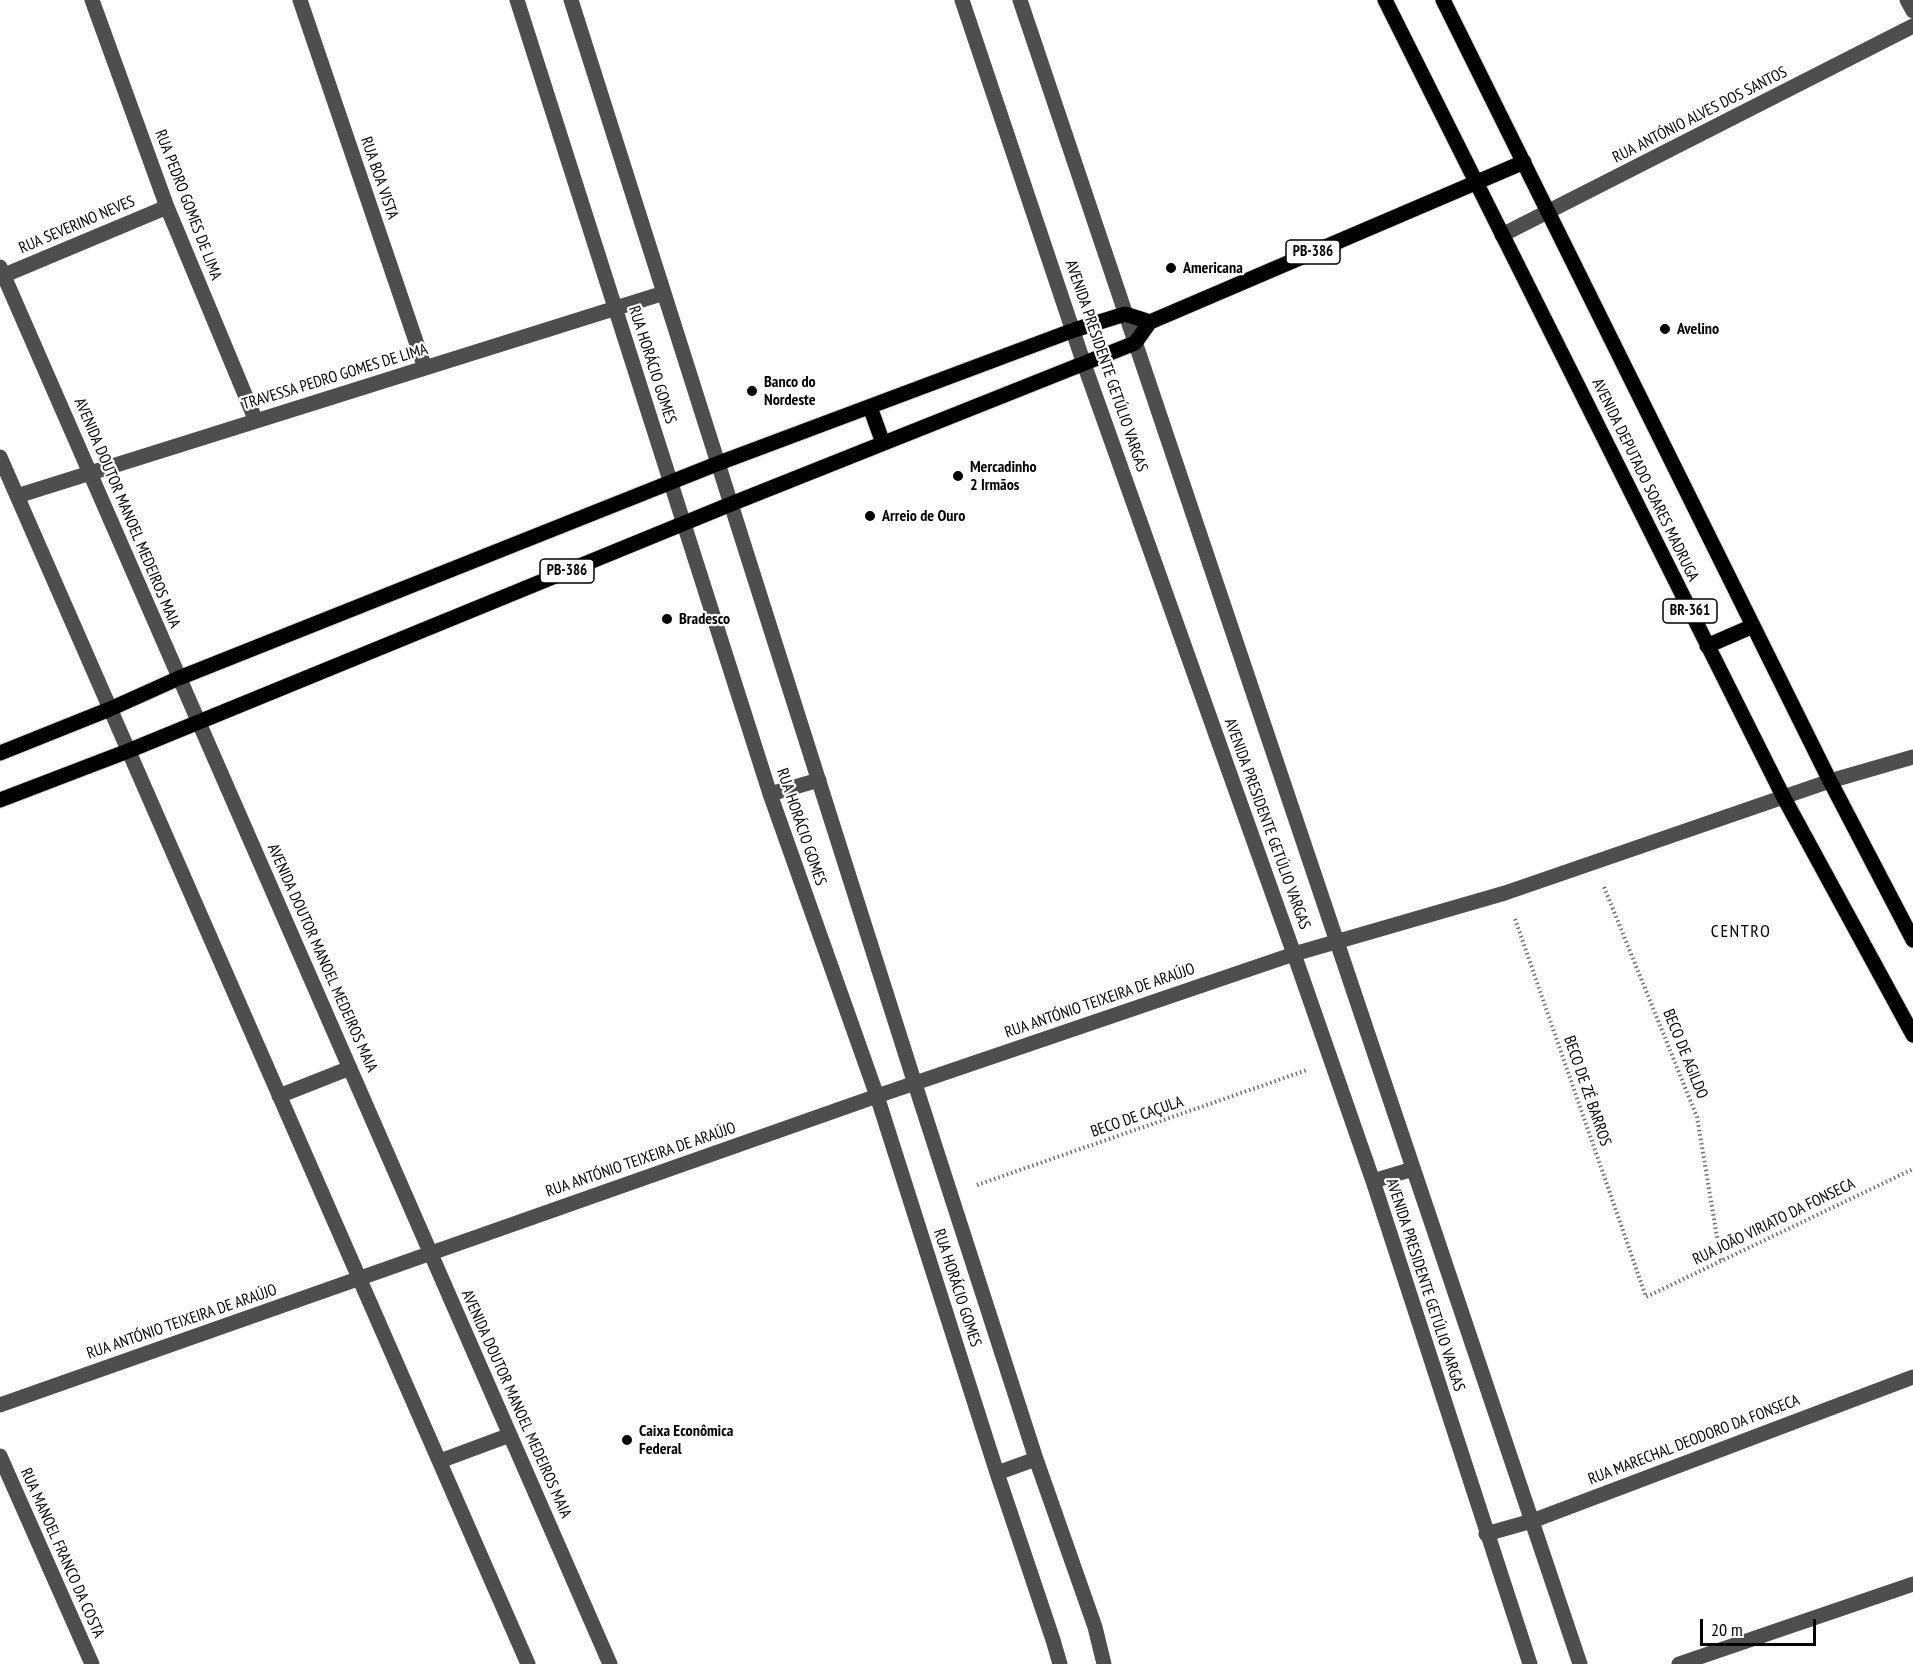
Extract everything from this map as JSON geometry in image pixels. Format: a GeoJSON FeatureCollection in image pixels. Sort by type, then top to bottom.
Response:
{"type":"FeatureCollection","features":[{"type":"Feature","properties":{"kind":"main road","name":"AVENIDA DEPUTADO SOARES MADRUGA"},"geometry":{"type":"LineString","coordinates":[[1385,0],[1784,798],[1913,1035]]}},
{"type":"Feature","properties":{"kind":"main road","name":"AVENIDA DEPUTADO SOARES MADRUGA"},"geometry":{"type":"LineString","coordinates":[[1443,0],[1830,781],[1913,940]]}},
{"type":"Feature","properties":{"kind":"main road","name":"PB-386"},"geometry":{"type":"LineString","coordinates":[[1150,322],[1524,162]]}},
{"type":"Feature","properties":{"kind":"main road","name":"PB-386"},"geometry":{"type":"LineString","coordinates":[[0,753],[110,709],[179,678],[670,482],[1074,330],[1125,314]]}},
{"type":"Feature","properties":{"kind":"main road"},"geometry":{"type":"LineString","coordinates":[[1125,314],[1150,322],[1135,343]]}},
{"type":"Feature","properties":{"kind":"main road","name":"PB-386"},"geometry":{"type":"LineString","coordinates":[[0,800],[128,751],[684,523],[1135,343]]}},
{"type":"Feature","properties":{"kind":"main road"},"geometry":{"type":"LineString","coordinates":[[870,407],[884,443]]}},
{"type":"Feature","properties":{"kind":"main road"},"geometry":{"type":"LineString","coordinates":[[1707,646],[1753,626]]}},
{"type":"Feature","properties":{"kind":"street","name":"RUA PEDRO GOMES DE LIMA"},"geometry":{"type":"LineString","coordinates":[[92,0],[167,207],[256,421]]}},
{"type":"Feature","properties":{"kind":"street","name":"RUA BOA VISTA"},"geometry":{"type":"LineString","coordinates":[[300,0],[425,368]]}},
{"type":"Feature","properties":{"kind":"street","name":"RUA HORÁCIO GOMES"},"geometry":{"type":"LineString","coordinates":[[517,0],[770,794],[877,1096],[1060,1664]]}},
{"type":"Feature","properties":{"kind":"street","name":"RUA HORÁCIO GOMES"},"geometry":{"type":"LineString","coordinates":[[571,0],[950,1194],[1036,1459],[1095,1627],[1104,1664]]}},
{"type":"Feature","properties":{"kind":"street","name":"AVENIDA PRESIDENTE GETÚLIO VARGAS"},"geometry":{"type":"LineString","coordinates":[[962,0],[1084,364],[1373,1181],[1530,1664]]}},
{"type":"Feature","properties":{"kind":"street","name":"AVENIDA PRESIDENTE GETÚLIO VARGAS"},"geometry":{"type":"LineString","coordinates":[[1020,0],[1580,1664]]}},
{"type":"Feature","properties":{"kind":"street"},"geometry":{"type":"LineString","coordinates":[[1906,0],[1913,11]]}},
{"type":"Feature","properties":{"kind":"street","name":"RUA ANTÓNIO ALVES DOS SANTOS"},"geometry":{"type":"LineString","coordinates":[[1502,235],[1913,26]]}},
{"type":"Feature","properties":{"kind":"street","name":"RUA SEVERINO NEVES"},"geometry":{"type":"LineString","coordinates":[[1,273],[167,207]]}},
{"type":"Feature","properties":{"kind":"street","name":"AVENIDA DOUTOR MANOEL MEDEIROS MAIA"},"geometry":{"type":"LineString","coordinates":[[1,273],[610,1664]]}},
{"type":"Feature","properties":{"kind":"street","name":"TRAVESSA PEDRO GOMES DE LIMA"},"geometry":{"type":"LineString","coordinates":[[17,496],[664,293]]}},
{"type":"Feature","properties":{"kind":"street"},"geometry":{"type":"LineString","coordinates":[[0,457],[528,1664]]}},
{"type":"Feature","properties":{"kind":"street","name":"RUA ANTÓNIO TEIXEIRA DE ARAÚJO"},"geometry":{"type":"LineString","coordinates":[[0,1405],[877,1096],[1294,954],[1505,893],[1595,864],[1830,781],[1913,757]]}},
{"type":"Feature","properties":{"kind":"street"},"geometry":{"type":"LineString","coordinates":[[770,794],[819,780]]}},
{"type":"Feature","properties":{"kind":"street"},"geometry":{"type":"LineString","coordinates":[[279,1096],[350,1068]]}},
{"type":"Feature","properties":{"kind":"street"},"geometry":{"type":"LineString","coordinates":[[1373,1181],[1413,1169]]}},
{"type":"Feature","properties":{"kind":"street","name":"RUA MARECHAL DEODORO DA FONSECA"},"geometry":{"type":"LineString","coordinates":[[1486,1534],[1532,1521],[1913,1377]]}},
{"type":"Feature","properties":{"kind":"street"},"geometry":{"type":"LineString","coordinates":[[440,1461],[510,1435]]}},
{"type":"Feature","properties":{"kind":"street","name":"RUA MANOEL FRANCO DA COSTA"},"geometry":{"type":"LineString","coordinates":[[0,1456],[92,1664]]}},
{"type":"Feature","properties":{"kind":"street"},"geometry":{"type":"LineString","coordinates":[[997,1473],[1036,1459]]}},
{"type":"Feature","properties":{"kind":"street"},"geometry":{"type":"LineString","coordinates":[[1679,1664],[1913,1584]]}},
{"type":"Feature","properties":{"kind":"path","name":"BECO DE AGILDO"},"geometry":{"type":"LineString","coordinates":[[1595,864],[1697,1117],[1721,1261]]}},
{"type":"Feature","properties":{"kind":"path","name":"BECO DE ZÉ BARROS"},"geometry":{"type":"LineString","coordinates":[[1505,893],[1646,1298]]}},
{"type":"Feature","properties":{"kind":"path","name":"BECO DE CAÇULA"},"geometry":{"type":"LineString","coordinates":[[950,1194],[1332,1062]]}},
{"type":"Feature","properties":{"kind":"path","name":"RUA JOÃO VIRIATO DA FONSECA"},"geometry":{"type":"LineString","coordinates":[[1646,1298],[1913,1169]]}},
{"type":"Feature","properties":{"kind":"place","name":"Americana"},"geometry":{"type":"Point","coordinates":[1171,268]}},
{"type":"Feature","properties":{"kind":"place","name":"Avelino"},"geometry":{"type":"Point","coordinates":[1665,329]}},
{"type":"Feature","properties":{"kind":"place","name":"Banco do Nordeste"},"geometry":{"type":"Point","coordinates":[752,391]}},
{"type":"Feature","properties":{"kind":"place","name":"Mercadinho 2 Irmãos"},"geometry":{"type":"Point","coordinates":[958,476]}},
{"type":"Feature","properties":{"kind":"place","name":"Arreio de Ouro"},"geometry":{"type":"Point","coordinates":[870,516]}},
{"type":"Feature","properties":{"kind":"place","name":"Bradesco"},"geometry":{"type":"Point","coordinates":[667,619]}},
{"type":"Feature","properties":{"kind":"place","name":"Caixa Econômica Federal"},"geometry":{"type":"Point","coordinates":[627,1440]}},
{"type":"Feature","properties":{"kind":"district","name":"CENTRO"},"geometry":{"type":"Point","coordinates":[1741,932]}}]}
